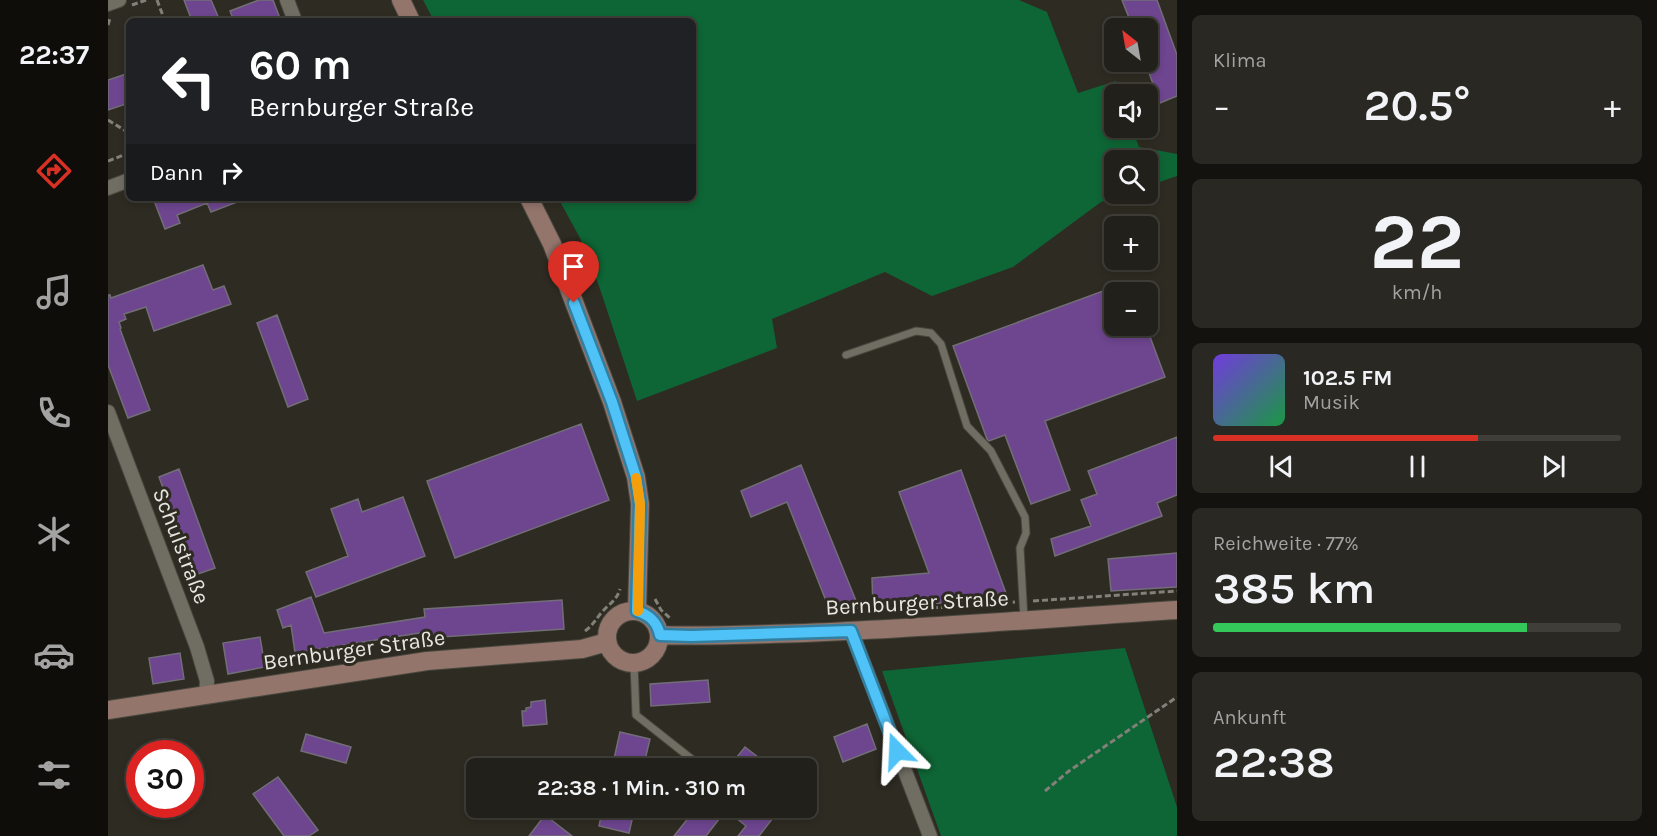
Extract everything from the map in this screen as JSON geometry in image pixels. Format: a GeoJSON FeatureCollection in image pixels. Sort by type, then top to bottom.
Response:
{"type":"FeatureCollection","features":[{"type":"Feature","properties":{"kind":"main road"},"geometry":{"type":"LineString","coordinates":[[401,0],[410,18]]}},
{"type":"Feature","properties":{"kind":"main road"},"geometry":{"type":"LineString","coordinates":[[530,201],[552,244],[612,402],[636,477],[640,504],[637,611]]}},
{"type":"Feature","properties":{"kind":"main road","name":"Bernburger Straße"},"geometry":{"type":"LineString","coordinates":[[660,635],[851,631],[1177,610]]}},
{"type":"Feature","properties":{"kind":"main road"},"geometry":{"type":"LineString","coordinates":[[637,611],[650,617],[655,622],[660,635],[659,644],[650,658],[634,664],[614,656],[607,642],[607,634],[614,620],[628,612],[637,611]]}},
{"type":"Feature","properties":{"kind":"main road","name":"Bernburger Straße"},"geometry":{"type":"LineString","coordinates":[[108,710],[427,661],[582,649],[607,642]]}},
{"type":"Feature","properties":{"kind":"street"},"geometry":{"type":"LineString","coordinates":[[108,4],[119,0]]}},
{"type":"Feature","properties":{"kind":"street"},"geometry":{"type":"LineString","coordinates":[[287,0],[294,18]]}},
{"type":"Feature","properties":{"kind":"street"},"geometry":{"type":"LineString","coordinates":[[108,188],[126,181]]}},
{"type":"Feature","properties":{"kind":"street","name":"Schulstraße"},"geometry":{"type":"LineString","coordinates":[[108,412],[113,443],[197,647],[207,681],[206,696]]}},
{"type":"Feature","properties":{"kind":"street"},"geometry":{"type":"LineString","coordinates":[[851,631],[930,836]]}},
{"type":"Feature","properties":{"kind":"lane"},"geometry":{"type":"LineString","coordinates":[[846,355],[916,330],[931,333],[941,344],[967,426],[991,451],[1025,517],[1026,533],[1020,548],[1024,621]]}},
{"type":"Feature","properties":{"kind":"lane"},"geometry":{"type":"LineString","coordinates":[[634,664],[636,715],[690,758]]}},
{"type":"Feature","properties":{"kind":"path"},"geometry":{"type":"LineString","coordinates":[[157,0],[164,18]]}},
{"type":"Feature","properties":{"kind":"path"},"geometry":{"type":"LineString","coordinates":[[108,120],[126,131]]}},
{"type":"Feature","properties":{"kind":"path"},"geometry":{"type":"LineString","coordinates":[[108,161],[126,154]]}},
{"type":"Feature","properties":{"kind":"path"},"geometry":{"type":"LineString","coordinates":[[897,611],[1177,591]]}},
{"type":"Feature","properties":{"kind":"path"},"geometry":{"type":"LineString","coordinates":[[654,595],[661,610],[670,618],[680,621]]}},
{"type":"Feature","properties":{"kind":"path"},"geometry":{"type":"LineString","coordinates":[[1045,790],[1177,696]]}},
{"type":"Feature","properties":{"kind":"green space"},"geometry":{"type":"Polygon","coordinates":[[[423,0],[1019,0],[1047,12],[1078,93],[1104,85],[1104,138],[1136,138],[1139,147],[1155,150],[1104,150],[1104,201],[1013,267],[932,296],[885,272],[772,319],[777,348],[637,401],[599,286],[580,238],[560,201],[696,201],[696,18],[432,18],[423,0]]]}},
{"type":"Feature","properties":{"kind":"green space"},"geometry":{"type":"Polygon","coordinates":[[[1158,150],[1177,154],[1177,176],[1158,183],[1158,150]]]}},
{"type":"Feature","properties":{"kind":"green space"},"geometry":{"type":"Polygon","coordinates":[[[1125,648],[1177,807],[1177,836],[941,836],[882,671],[1125,648]]]}},
{"type":"Feature","properties":{"kind":"building"},"geometry":{"type":"Polygon","coordinates":[[[184,0],[211,0],[219,18],[191,18],[184,0]]]}},
{"type":"Feature","properties":{"kind":"building"},"geometry":{"type":"Polygon","coordinates":[[[259,0],[273,0],[280,18],[233,18],[230,11],[259,0]]]}},
{"type":"Feature","properties":{"kind":"building"},"geometry":{"type":"Polygon","coordinates":[[[1122,0],[1157,0],[1177,55],[1177,96],[1160,103],[1158,84],[1153,84],[1149,72],[1158,72],[1158,18],[1129,18],[1122,0]]]}},
{"type":"Feature","properties":{"kind":"building"},"geometry":{"type":"Polygon","coordinates":[[[126,74],[126,104],[108,110],[108,80],[126,74]]]}},
{"type":"Feature","properties":{"kind":"building"},"geometry":{"type":"Polygon","coordinates":[[[154,201],[240,201],[211,212],[207,203],[177,215],[180,223],[165,229],[154,201]]]}},
{"type":"Feature","properties":{"kind":"building"},"geometry":{"type":"Polygon","coordinates":[[[203,265],[213,290],[224,286],[231,304],[154,331],[146,307],[124,314],[126,319],[119,322],[150,410],[128,418],[108,365],[108,295],[111,298],[203,265]]]}},
{"type":"Feature","properties":{"kind":"building"},"geometry":{"type":"Polygon","coordinates":[[[1104,291],[1104,336],[1150,336],[1165,377],[1045,421],[1070,490],[1031,504],[1005,435],[989,441],[987,439],[953,346],[1104,291]]]}},
{"type":"Feature","properties":{"kind":"building"},"geometry":{"type":"Polygon","coordinates":[[[277,315],[308,399],[288,407],[257,323],[277,315]]]}},
{"type":"Feature","properties":{"kind":"building"},"geometry":{"type":"Polygon","coordinates":[[[581,424],[609,500],[455,558],[427,481],[581,424]]]}},
{"type":"Feature","properties":{"kind":"building"},"geometry":{"type":"Polygon","coordinates":[[[1177,437],[1177,495],[1157,503],[1162,516],[1055,556],[1051,539],[1091,526],[1081,500],[1097,494],[1088,471],[1177,437]]]}},
{"type":"Feature","properties":{"kind":"building"},"geometry":{"type":"Polygon","coordinates":[[[801,465],[859,608],[830,611],[787,502],[751,517],[741,491],[801,465]]]}},
{"type":"Feature","properties":{"kind":"building"},"geometry":{"type":"Polygon","coordinates":[[[179,469],[215,568],[195,575],[159,477],[179,469]]]}},
{"type":"Feature","properties":{"kind":"building"},"geometry":{"type":"Polygon","coordinates":[[[961,470],[1007,596],[998,599],[873,608],[872,578],[929,573],[899,492],[961,470]]]}},
{"type":"Feature","properties":{"kind":"building"},"geometry":{"type":"Polygon","coordinates":[[[403,497],[425,556],[316,597],[306,572],[348,556],[331,509],[358,499],[362,512],[403,497]]]}},
{"type":"Feature","properties":{"kind":"building"},"geometry":{"type":"Polygon","coordinates":[[[1177,553],[1177,587],[1111,591],[1108,559],[1177,553]]]}},
{"type":"Feature","properties":{"kind":"building"},"geometry":{"type":"Polygon","coordinates":[[[311,597],[324,633],[425,617],[424,609],[562,600],[564,629],[426,638],[426,632],[295,653],[291,625],[283,628],[277,610],[311,597]]]}},
{"type":"Feature","properties":{"kind":"building"},"geometry":{"type":"Polygon","coordinates":[[[260,637],[265,667],[228,674],[223,643],[260,637]]]}},
{"type":"Feature","properties":{"kind":"building"},"geometry":{"type":"Polygon","coordinates":[[[180,653],[184,679],[153,684],[149,658],[180,653]]]}},
{"type":"Feature","properties":{"kind":"building"},"geometry":{"type":"Polygon","coordinates":[[[708,680],[710,702],[651,706],[650,684],[708,680]]]}},
{"type":"Feature","properties":{"kind":"building"},"geometry":{"type":"Polygon","coordinates":[[[545,700],[547,724],[523,726],[522,711],[531,707],[531,702],[545,700]]]}},
{"type":"Feature","properties":{"kind":"building"},"geometry":{"type":"Polygon","coordinates":[[[867,724],[876,749],[843,762],[834,737],[867,724]]]}},
{"type":"Feature","properties":{"kind":"building"},"geometry":{"type":"Polygon","coordinates":[[[620,732],[650,739],[645,758],[614,758],[620,732]]]}},
{"type":"Feature","properties":{"kind":"building"},"geometry":{"type":"Polygon","coordinates":[[[306,734],[351,747],[346,763],[301,751],[306,734]]]}},
{"type":"Feature","properties":{"kind":"building"},"geometry":{"type":"Polygon","coordinates":[[[745,747],[759,758],[736,758],[745,747]]]}},
{"type":"Feature","properties":{"kind":"building"},"geometry":{"type":"Polygon","coordinates":[[[278,777],[318,830],[309,836],[284,836],[253,794],[278,777]]]}},
{"type":"Feature","properties":{"kind":"building"},"geometry":{"type":"Polygon","coordinates":[[[543,818],[549,818],[572,836],[529,836],[543,818]]]}},
{"type":"Feature","properties":{"kind":"building"},"geometry":{"type":"Polygon","coordinates":[[[601,818],[632,818],[629,833],[599,826],[601,818]]]}},
{"type":"Feature","properties":{"kind":"building"},"geometry":{"type":"Polygon","coordinates":[[[688,818],[720,818],[706,836],[674,836],[688,818]]]}},
{"type":"Feature","properties":{"kind":"building"},"geometry":{"type":"Polygon","coordinates":[[[736,818],[773,818],[759,836],[738,836],[746,826],[736,818]]]}},
{"type":"Feature","properties":{"kind":"slow traffic"},"geometry":{"type":"LineString","coordinates":[[636,478],[640,504],[638,611]]}},
{"type":"Feature","properties":{"kind":"route"},"geometry":{"type":"LineString","coordinates":[[574,303],[612,402],[636,477],[640,504],[637,611],[644,613],[655,622],[660,635],[851,631],[897,751]]}}]}
